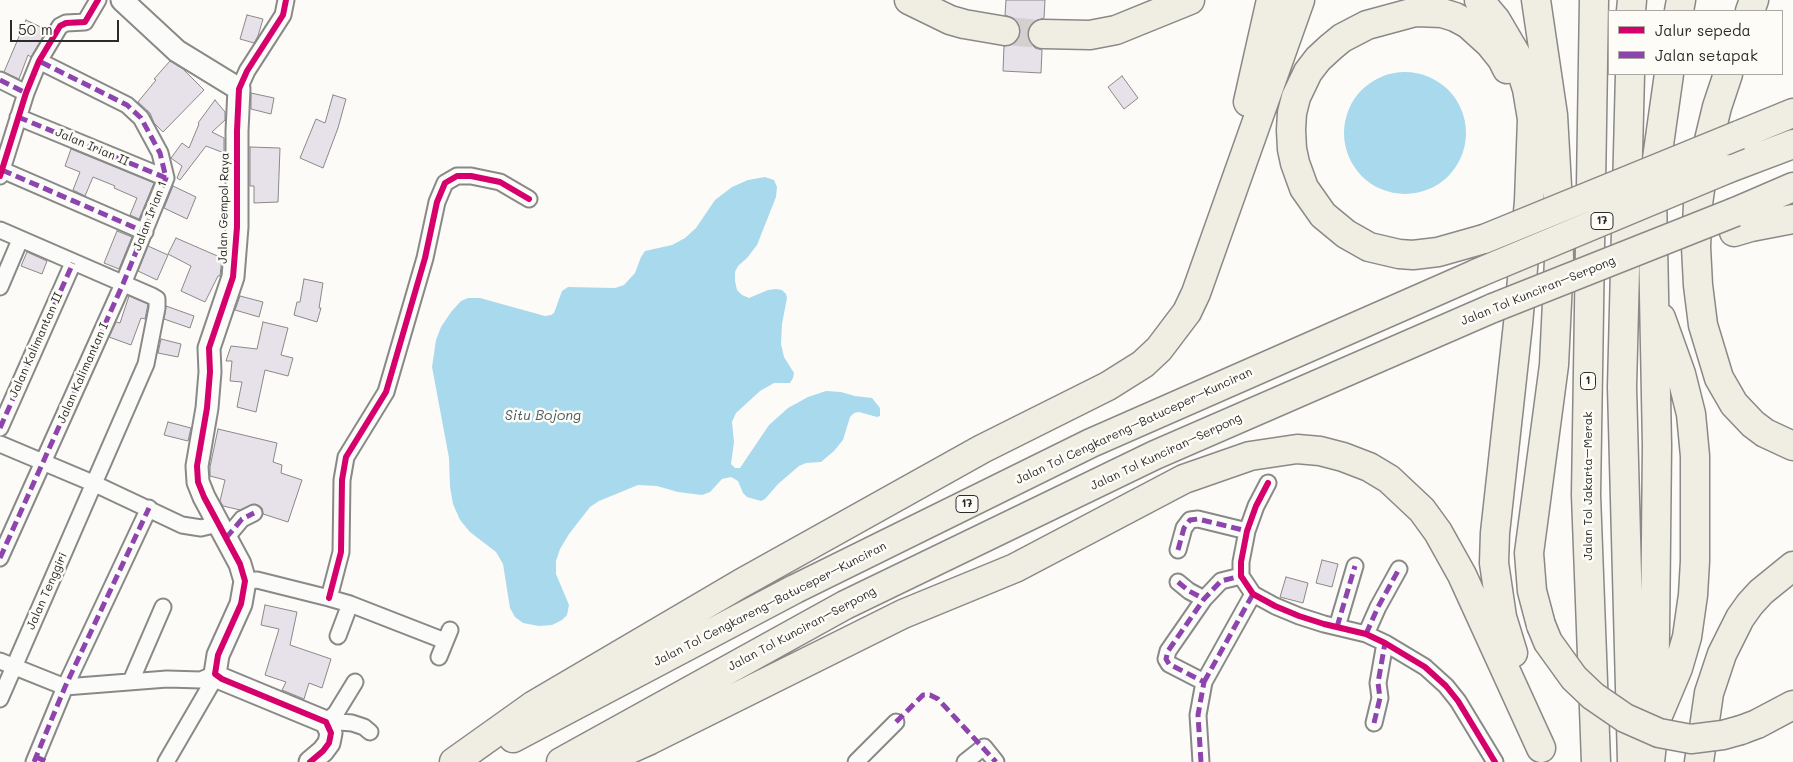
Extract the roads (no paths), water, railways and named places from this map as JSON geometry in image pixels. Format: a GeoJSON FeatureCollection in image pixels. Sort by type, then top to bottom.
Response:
{"type":"FeatureCollection","features":[{"type":"Feature","properties":{"kind":"highway"},"geometry":{"type":"LineString","coordinates":[[909,0],[950,20],[1005,31]]}},
{"type":"Feature","properties":{"kind":"highway"},"geometry":{"type":"LineString","coordinates":[[1043,34],[1090,35],[1116,30],[1190,0]]}},
{"type":"Feature","properties":{"kind":"highway"},"geometry":{"type":"LineString","coordinates":[[1220,228],[1271,0]]}},
{"type":"Feature","properties":{"kind":"highway"},"geometry":{"type":"LineString","coordinates":[[454,762],[534,705],[740,584],[982,449],[1108,386],[1136,369],[1160,349],[1187,312],[1208,263],[1300,0]]}},
{"type":"Feature","properties":{"kind":"highway"},"geometry":{"type":"LineString","coordinates":[[1479,0],[1502,29],[1516,54],[1527,89],[1532,119],[1529,201],[1518,324],[1495,532],[1494,563],[1502,617],[1543,755]]}},
{"type":"Feature","properties":{"kind":"highway"},"geometry":{"type":"LineString","coordinates":[[1536,0],[1553,115],[1557,168],[1559,260],[1554,365],[1530,553],[1532,592],[1541,625],[1548,642],[1574,678],[1593,696],[1625,718],[1660,733],[1691,739],[1724,735],[1770,718],[1793,705]]}},
{"type":"Feature","properties":{"kind":"highway","name":"Jalan Tol Jakarta–Merak"},"geometry":{"type":"LineString","coordinates":[[1594,0],[1586,495],[1596,762]]}},
{"type":"Feature","properties":{"kind":"highway"},"geometry":{"type":"LineString","coordinates":[[1531,160],[1516,91],[1502,59],[1480,34],[1468,24],[1442,13],[1415,12],[1367,25],[1342,38],[1318,58],[1308,72],[1296,97],[1292,112],[1292,149],[1295,163],[1304,188],[1323,215],[1346,234],[1370,247],[1399,254],[1413,255],[1438,252],[1484,239],[1793,113]]}},
{"type":"Feature","properties":{"kind":"highway"},"geometry":{"type":"LineString","coordinates":[[1630,75],[1622,388],[1632,762]]}},
{"type":"Feature","properties":{"kind":"highway"},"geometry":{"type":"LineString","coordinates":[[1650,762],[1654,725],[1657,446],[1652,194],[1669,75]]}},
{"type":"Feature","properties":{"kind":"highway"},"geometry":{"type":"LineString","coordinates":[[1728,75],[1717,107],[1704,161],[1698,204],[1696,247],[1703,325],[1719,378],[1734,404],[1753,424],[1765,433],[1793,446]]}},
{"type":"Feature","properties":{"kind":"highway","name":"Jalan Tol Cengkareng–Batuceper–Kunciran"},"geometry":{"type":"LineString","coordinates":[[468,762],[795,589],[1091,444],[1478,273],[1727,169],[1793,144]]}},
{"type":"Feature","properties":{"kind":"highway","name":"Jalan Tol Kunciran–Serpong"},"geometry":{"type":"LineString","coordinates":[[561,762],[845,605],[1155,455],[1492,313],[1734,222],[1793,187]]}},
{"type":"Feature","properties":{"kind":"highway"},"geometry":{"type":"LineString","coordinates":[[1734,222],[1751,226],[1793,220]]}},
{"type":"Feature","properties":{"kind":"highway"},"geometry":{"type":"LineString","coordinates":[[1654,725],[1678,668],[1687,637],[1693,595],[1695,528],[1695,456],[1691,414],[1674,352],[1655,300]]}},
{"type":"Feature","properties":{"kind":"highway"},"geometry":{"type":"LineString","coordinates":[[601,762],[650,740],[903,614],[1015,568],[1184,479],[1250,456],[1297,449],[1328,453],[1368,467],[1389,479],[1422,510],[1438,532],[1462,576],[1543,755]]}},
{"type":"Feature","properties":{"kind":"highway"},"geometry":{"type":"LineString","coordinates":[[1699,762],[1709,693],[1717,667],[1731,634],[1740,618],[1761,592],[1793,566]]}},
{"type":"Feature","properties":{"kind":"street"},"geometry":{"type":"LineString","coordinates":[[98,0],[85,22],[66,23],[60,26],[39,61],[26,93],[1,173],[145,232]]}},
{"type":"Feature","properties":{"kind":"street"},"geometry":{"type":"LineString","coordinates":[[122,0],[177,51],[239,89],[247,71],[283,15],[286,0]]}},
{"type":"Feature","properties":{"kind":"street","name":"Jalan Irian 1"},"geometry":{"type":"LineString","coordinates":[[39,61],[127,105],[141,118],[160,153],[166,178],[123,284]]}},
{"type":"Feature","properties":{"kind":"street"},"geometry":{"type":"LineString","coordinates":[[0,80],[26,93]]}},
{"type":"Feature","properties":{"kind":"street","name":"Jalan Gempol Raya"},"geometry":{"type":"LineString","coordinates":[[239,89],[237,227],[234,276],[209,348],[208,408],[197,466],[198,482],[204,497],[240,564],[245,582]]}},
{"type":"Feature","properties":{"kind":"street","name":"Jalan Irian II"},"geometry":{"type":"LineString","coordinates":[[18,117],[166,178]]}},
{"type":"Feature","properties":{"kind":"street"},"geometry":{"type":"LineString","coordinates":[[329,598],[341,552],[342,480],[346,457],[386,392],[425,258],[437,202],[445,183],[457,176],[471,176],[500,182],[529,199]]}},
{"type":"Feature","properties":{"kind":"street"},"geometry":{"type":"LineString","coordinates":[[0,230],[123,284]]}},
{"type":"Feature","properties":{"kind":"street"},"geometry":{"type":"LineString","coordinates":[[0,287],[20,240]]}},
{"type":"Feature","properties":{"kind":"street","name":"Jalan Kalimantan II"},"geometry":{"type":"LineString","coordinates":[[0,428],[73,262]]}},
{"type":"Feature","properties":{"kind":"street","name":"Jalan Kalimantan I"},"geometry":{"type":"LineString","coordinates":[[0,558],[123,284]]}},
{"type":"Feature","properties":{"kind":"street","name":"Jalan Tenggiri"},"geometry":{"type":"LineString","coordinates":[[0,699],[146,364],[157,308],[157,299],[123,284]]}},
{"type":"Feature","properties":{"kind":"street"},"geometry":{"type":"LineString","coordinates":[[0,444],[149,508],[182,525],[222,531],[254,513]]}},
{"type":"Feature","properties":{"kind":"street"},"geometry":{"type":"LineString","coordinates":[[1268,483],[1256,506],[1247,531],[1241,562],[1241,576],[1253,594],[1275,606],[1324,624],[1366,634],[1425,667],[1446,686],[1458,701],[1495,762]]}},
{"type":"Feature","properties":{"kind":"street"},"geometry":{"type":"LineString","coordinates":[[39,760],[65,687],[149,508]]}},
{"type":"Feature","properties":{"kind":"street"},"geometry":{"type":"LineString","coordinates":[[1178,550],[1184,528],[1190,520],[1198,518],[1247,531]]}},
{"type":"Feature","properties":{"kind":"street"},"geometry":{"type":"LineString","coordinates":[[1338,627],[1355,566]]}},
{"type":"Feature","properties":{"kind":"street"},"geometry":{"type":"LineString","coordinates":[[1366,634],[1378,607],[1399,569]]}},
{"type":"Feature","properties":{"kind":"street"},"geometry":{"type":"LineString","coordinates":[[1204,682],[1169,664],[1166,659],[1168,651],[1204,599],[1221,581],[1241,576]]}},
{"type":"Feature","properties":{"kind":"street"},"geometry":{"type":"LineString","coordinates":[[166,762],[215,675],[218,655],[241,604],[245,582],[257,580],[329,598],[448,636],[438,657]]}},
{"type":"Feature","properties":{"kind":"street"},"geometry":{"type":"LineString","coordinates":[[1178,582],[1189,591],[1204,599]]}},
{"type":"Feature","properties":{"kind":"street"},"geometry":{"type":"LineString","coordinates":[[1200,762],[1198,715],[1204,682],[1253,594]]}},
{"type":"Feature","properties":{"kind":"street"},"geometry":{"type":"LineString","coordinates":[[338,636],[350,604]]}},
{"type":"Feature","properties":{"kind":"street"},"geometry":{"type":"LineString","coordinates":[[131,681],[163,608]]}},
{"type":"Feature","properties":{"kind":"street"},"geometry":{"type":"LineString","coordinates":[[1374,723],[1380,698],[1378,684],[1385,643]]}},
{"type":"Feature","properties":{"kind":"street"},"geometry":{"type":"LineString","coordinates":[[0,661],[65,687],[106,685],[167,678],[201,680],[215,675],[328,724],[352,723],[364,727],[370,732]]}},
{"type":"Feature","properties":{"kind":"street"},"geometry":{"type":"LineString","coordinates":[[328,724],[355,682]]}},
{"type":"Feature","properties":{"kind":"street"},"geometry":{"type":"LineString","coordinates":[[856,762],[896,722]]}},
{"type":"Feature","properties":{"kind":"street"},"geometry":{"type":"LineString","coordinates":[[310,762],[329,743],[331,733],[328,724]]}},
{"type":"Feature","properties":{"kind":"street"},"geometry":{"type":"LineString","coordinates":[[965,762],[984,747],[996,762]]}},
{"type":"Feature","properties":{"kind":"water"},"geometry":{"type":"Polygon","coordinates":[[[1405,72],[1428,77],[1448,90],[1461,110],[1466,133],[1461,156],[1448,176],[1428,189],[1405,194],[1382,189],[1362,176],[1349,156],[1344,133],[1349,110],[1362,90],[1382,77],[1405,72]]]}},
{"type":"Feature","properties":{"kind":"water","name":"Situ Bojong"},"geometry":{"type":"Polygon","coordinates":[[[765,177],[774,180],[777,187],[776,197],[757,245],[738,266],[735,272],[735,281],[737,290],[749,298],[768,290],[776,289],[782,290],[786,294],[781,344],[784,357],[794,373],[790,383],[774,383],[760,391],[736,413],[732,422],[734,442],[731,464],[735,468],[740,468],[769,425],[788,408],[808,397],[826,391],[872,398],[880,408],[880,416],[877,417],[859,412],[854,413],[850,417],[843,440],[834,451],[821,462],[806,463],[799,466],[761,501],[747,497],[743,493],[738,481],[731,477],[722,479],[710,492],[702,495],[678,492],[657,486],[638,485],[599,501],[590,507],[569,534],[560,549],[556,561],[556,574],[569,605],[567,615],[552,625],[539,626],[523,623],[515,617],[510,608],[503,564],[496,552],[470,532],[460,520],[453,504],[450,487],[449,458],[432,367],[436,340],[441,327],[461,301],[468,298],[480,298],[545,316],[554,313],[562,291],[568,287],[615,288],[624,285],[635,273],[645,251],[672,245],[685,238],[696,228],[715,200],[732,187],[748,180],[765,177]]]}},
{"type":"Feature","properties":{"kind":"tunnel"},"geometry":{"type":"LineString","coordinates":[[1005,31],[1043,34]]}}]}
